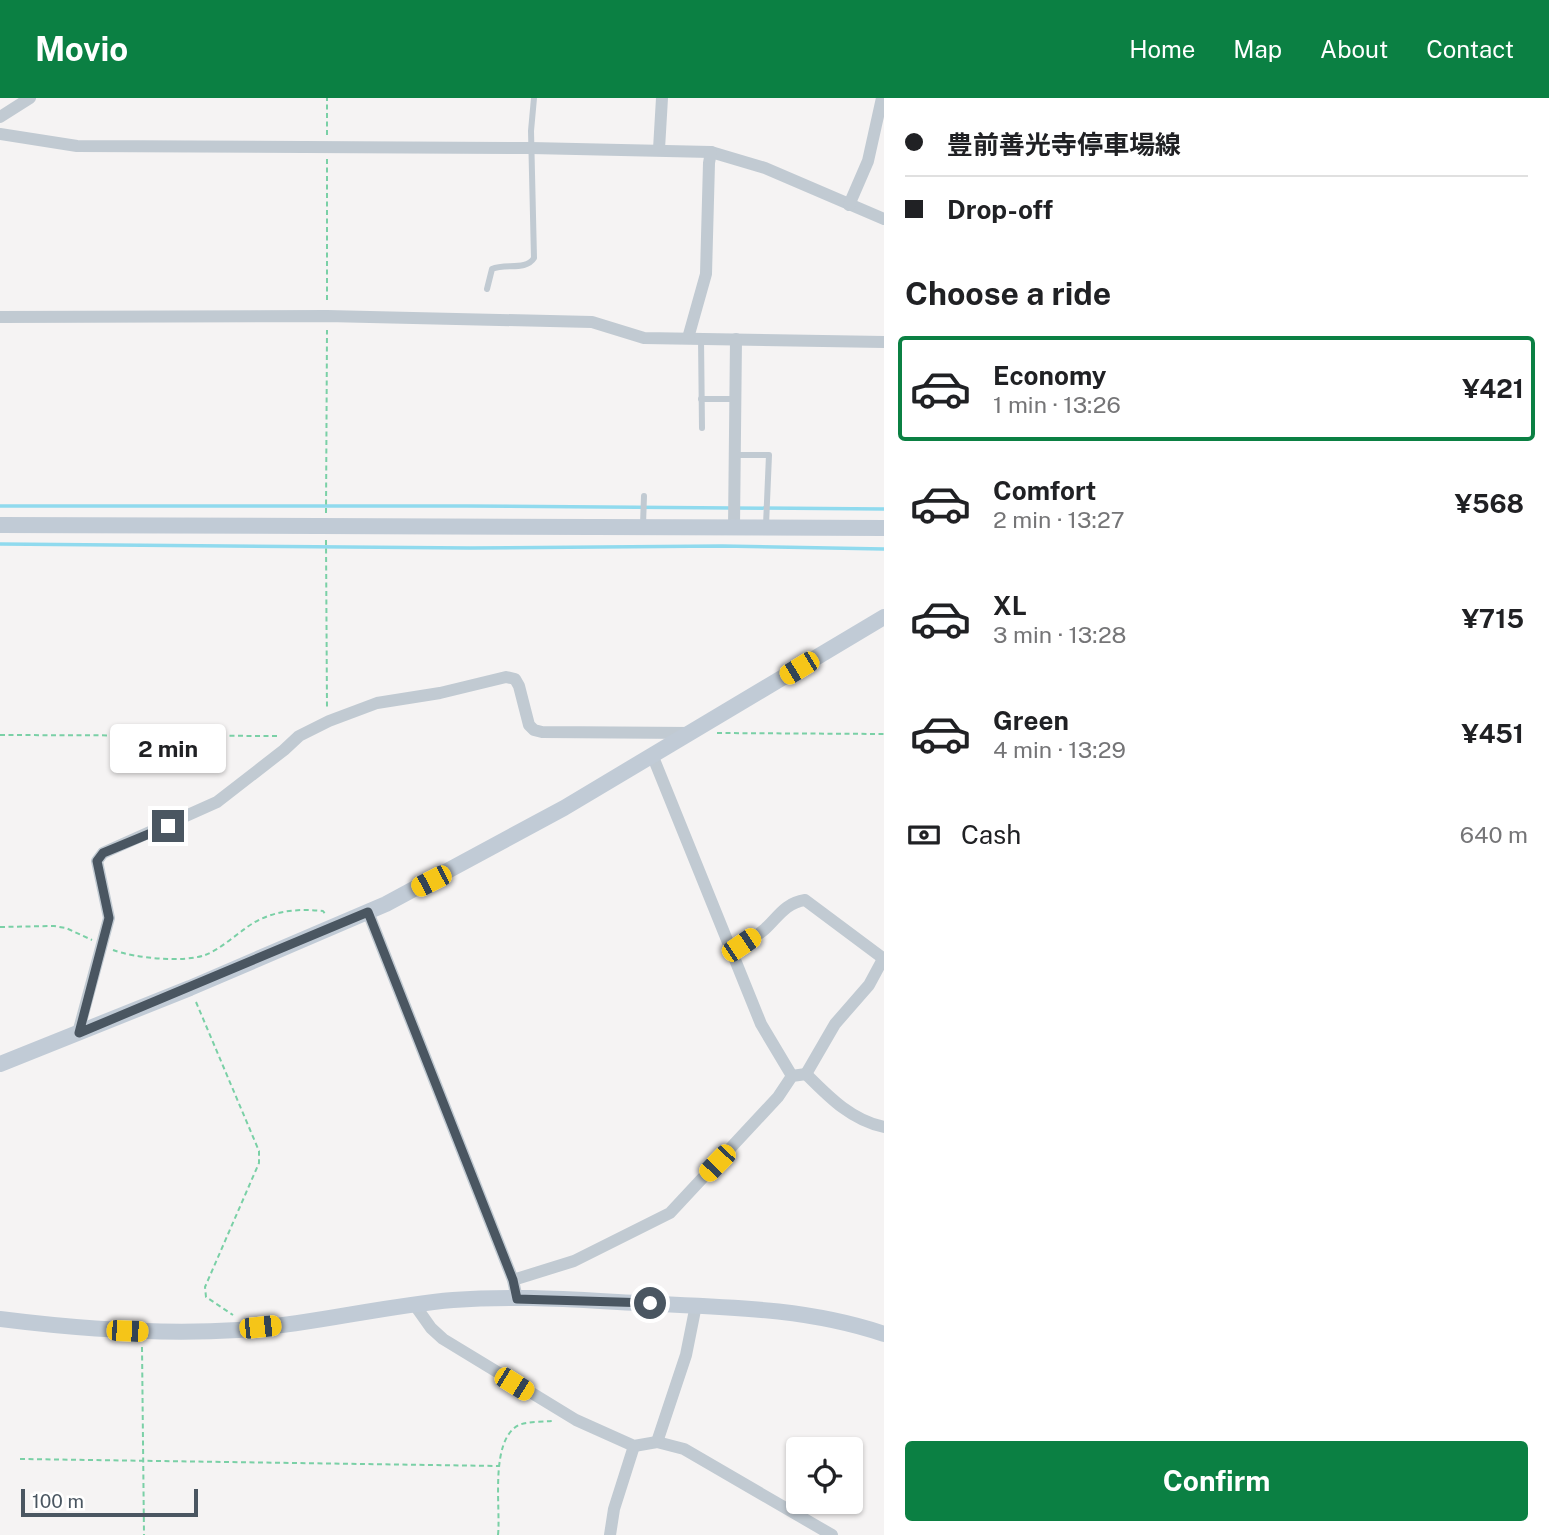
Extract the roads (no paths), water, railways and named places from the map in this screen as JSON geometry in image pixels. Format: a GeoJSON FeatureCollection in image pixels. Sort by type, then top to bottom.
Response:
{"type":"FeatureCollection","features":[{"type":"Feature","properties":{"kind":"street"},"geometry":{"type":"LineString","coordinates":[[0,117],[30,98]]}},
{"type":"Feature","properties":{"kind":"street"},"geometry":{"type":"LineString","coordinates":[[659,149],[662,98]]}},
{"type":"Feature","properties":{"kind":"street"},"geometry":{"type":"LineString","coordinates":[[849,205],[867,161],[882,98]]}},
{"type":"Feature","properties":{"kind":"street"},"geometry":{"type":"LineString","coordinates":[[0,134],[77,146],[659,149],[711,152],[753,163],[884,219]]}},
{"type":"Feature","properties":{"kind":"street"},"geometry":{"type":"LineString","coordinates":[[695,339],[706,274],[711,152]]}},
{"type":"Feature","properties":{"kind":"street"},"geometry":{"type":"LineString","coordinates":[[0,317],[327,316],[592,322],[644,338],[884,342]]}},
{"type":"Feature","properties":{"kind":"street"},"geometry":{"type":"LineString","coordinates":[[734,514],[736,339]]}},
{"type":"Feature","properties":{"kind":"street"},"geometry":{"type":"LineString","coordinates":[[0,524],[644,520],[734,514],[884,528]]}},
{"type":"Feature","properties":{"kind":"street"},"geometry":{"type":"LineString","coordinates":[[0,1065],[333,928],[477,857],[653,757],[884,617]]}},
{"type":"Feature","properties":{"kind":"street"},"geometry":{"type":"LineString","coordinates":[[79,1033],[109,918],[97,861],[103,853],[217,803],[299,736],[329,721],[377,703],[440,693],[506,677],[515,679],[519,686],[529,725],[534,730],[692,733]]}},
{"type":"Feature","properties":{"kind":"street"},"geometry":{"type":"LineString","coordinates":[[653,757],[761,1024],[792,1076]]}},
{"type":"Feature","properties":{"kind":"street"},"geometry":{"type":"LineString","coordinates":[[731,949],[764,930],[784,908],[796,901],[805,900],[858,937],[883,959],[869,985],[835,1024],[806,1074]]}},
{"type":"Feature","properties":{"kind":"street"},"geometry":{"type":"LineString","coordinates":[[368,912],[513,1280],[517,1299]]}},
{"type":"Feature","properties":{"kind":"street"},"geometry":{"type":"LineString","coordinates":[[513,1280],[573,1261],[670,1213],[769,1106],[792,1076],[806,1074]]}},
{"type":"Feature","properties":{"kind":"street"},"geometry":{"type":"LineString","coordinates":[[806,1074],[837,1105],[863,1121],[884,1127]]}},
{"type":"Feature","properties":{"kind":"street"},"geometry":{"type":"LineString","coordinates":[[0,1319],[82,1329],[142,1332],[241,1329],[414,1304],[517,1299],[696,1305],[813,1316],[884,1334]]}},
{"type":"Feature","properties":{"kind":"street"},"geometry":{"type":"LineString","coordinates":[[414,1304],[431,1328],[443,1339],[564,1414],[634,1446],[657,1442],[684,1448],[832,1535]]}},
{"type":"Feature","properties":{"kind":"street"},"geometry":{"type":"LineString","coordinates":[[657,1442],[686,1355],[696,1305]]}},
{"type":"Feature","properties":{"kind":"street"},"geometry":{"type":"LineString","coordinates":[[610,1535],[617,1498],[634,1446]]}},
{"type":"Feature","properties":{"kind":"lane"},"geometry":{"type":"LineString","coordinates":[[487,289],[492,269],[499,266],[526,265],[534,258],[531,148],[534,98]]}},
{"type":"Feature","properties":{"kind":"lane"},"geometry":{"type":"LineString","coordinates":[[695,339],[702,428]]}},
{"type":"Feature","properties":{"kind":"lane"},"geometry":{"type":"LineString","coordinates":[[701,400],[735,399]]}},
{"type":"Feature","properties":{"kind":"lane"},"geometry":{"type":"LineString","coordinates":[[735,455],[769,456],[766,519]]}},
{"type":"Feature","properties":{"kind":"lane"},"geometry":{"type":"LineString","coordinates":[[644,497],[644,520]]}},
{"type":"Feature","properties":{"kind":"waterway"},"geometry":{"type":"LineString","coordinates":[[0,506],[884,509]]}},
{"type":"Feature","properties":{"kind":"waterway"},"geometry":{"type":"LineString","coordinates":[[0,544],[884,549]]}}]}
